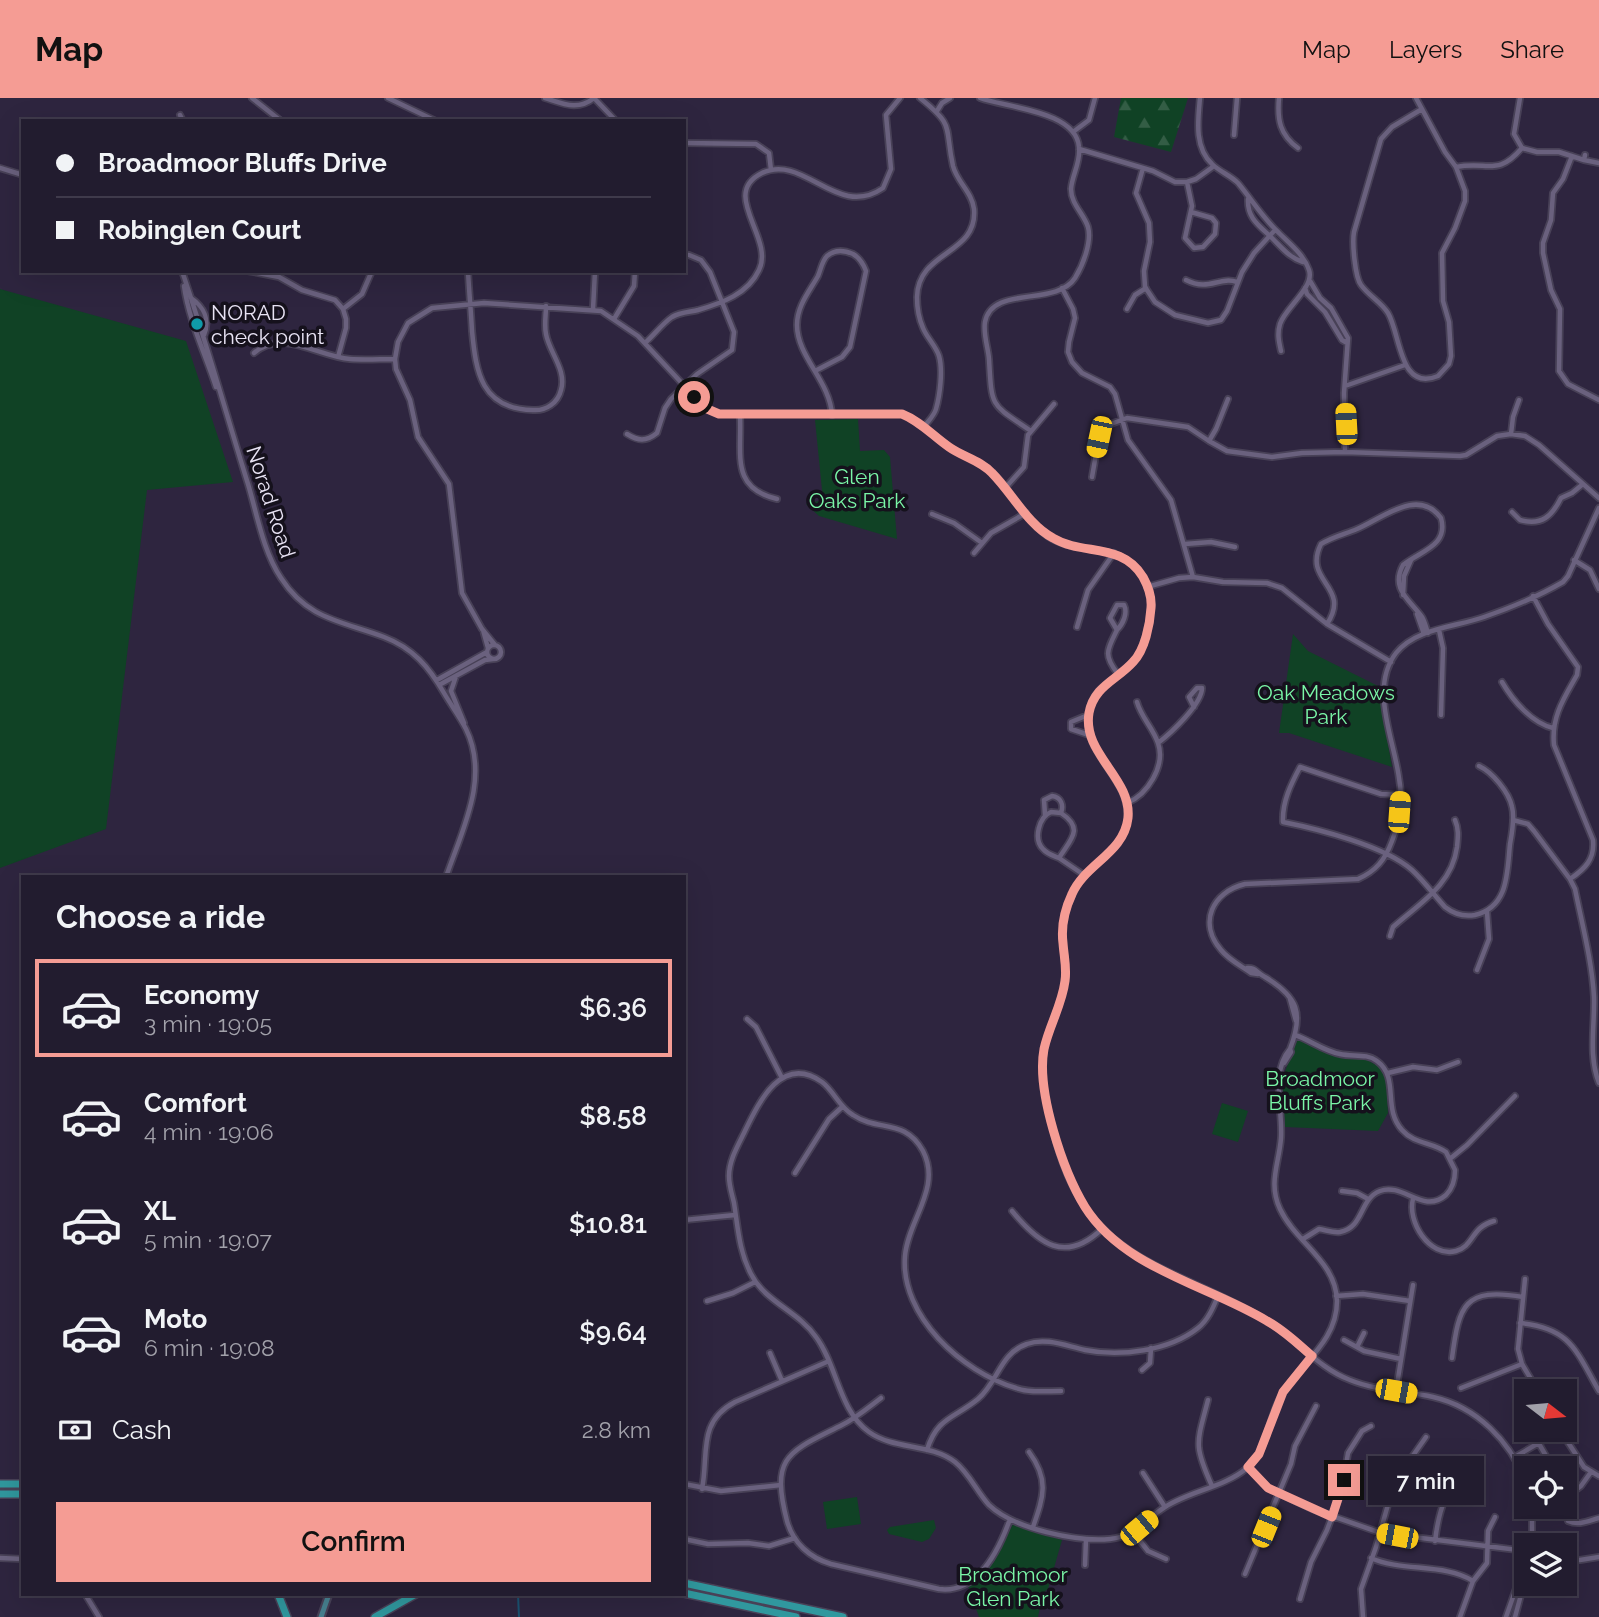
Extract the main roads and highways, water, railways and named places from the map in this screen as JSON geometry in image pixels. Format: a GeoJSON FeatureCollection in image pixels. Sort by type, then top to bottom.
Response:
{"type":"FeatureCollection","features":[{"type":"Feature","properties":{"kind":"highway"},"geometry":{"type":"LineString","coordinates":[[0,1484],[21,1484]]}},
{"type":"Feature","properties":{"kind":"highway"},"geometry":{"type":"LineString","coordinates":[[0,1494],[21,1494]]}},
{"type":"Feature","properties":{"kind":"highway"},"geometry":{"type":"LineString","coordinates":[[686,1583],[843,1617]]}},
{"type":"Feature","properties":{"kind":"highway"},"geometry":{"type":"LineString","coordinates":[[686,1593],[796,1617]]}},
{"type":"Feature","properties":{"kind":"highway"},"geometry":{"type":"LineString","coordinates":[[279,1596],[287,1617]]}},
{"type":"Feature","properties":{"kind":"highway"},"geometry":{"type":"LineString","coordinates":[[375,1617],[412,1596]]}},
{"type":"Feature","properties":{"kind":"main road"},"geometry":{"type":"LineString","coordinates":[[321,1617],[329,1596]]}},
{"type":"Feature","properties":{"kind":"waterway"},"geometry":{"type":"LineString","coordinates":[[518,1596],[519,1617]]}},
{"type":"Feature","properties":{"kind":"place","name":"NORAD check point"},"geometry":{"type":"Point","coordinates":[197,324]}},
{"type":"Feature","properties":{"kind":"park label","name":"Glen Oaks Park"},"geometry":{"type":"Point","coordinates":[857,488]}},
{"type":"Feature","properties":{"kind":"park label","name":"Oak Meadows Park"},"geometry":{"type":"Point","coordinates":[1326,704]}},
{"type":"Feature","properties":{"kind":"park label","name":"Broadmoor Bluffs Park"},"geometry":{"type":"Point","coordinates":[1320,1090]}},
{"type":"Feature","properties":{"kind":"park label","name":"Broadmoor Glen Park"},"geometry":{"type":"Point","coordinates":[1013,1586]}}]}
